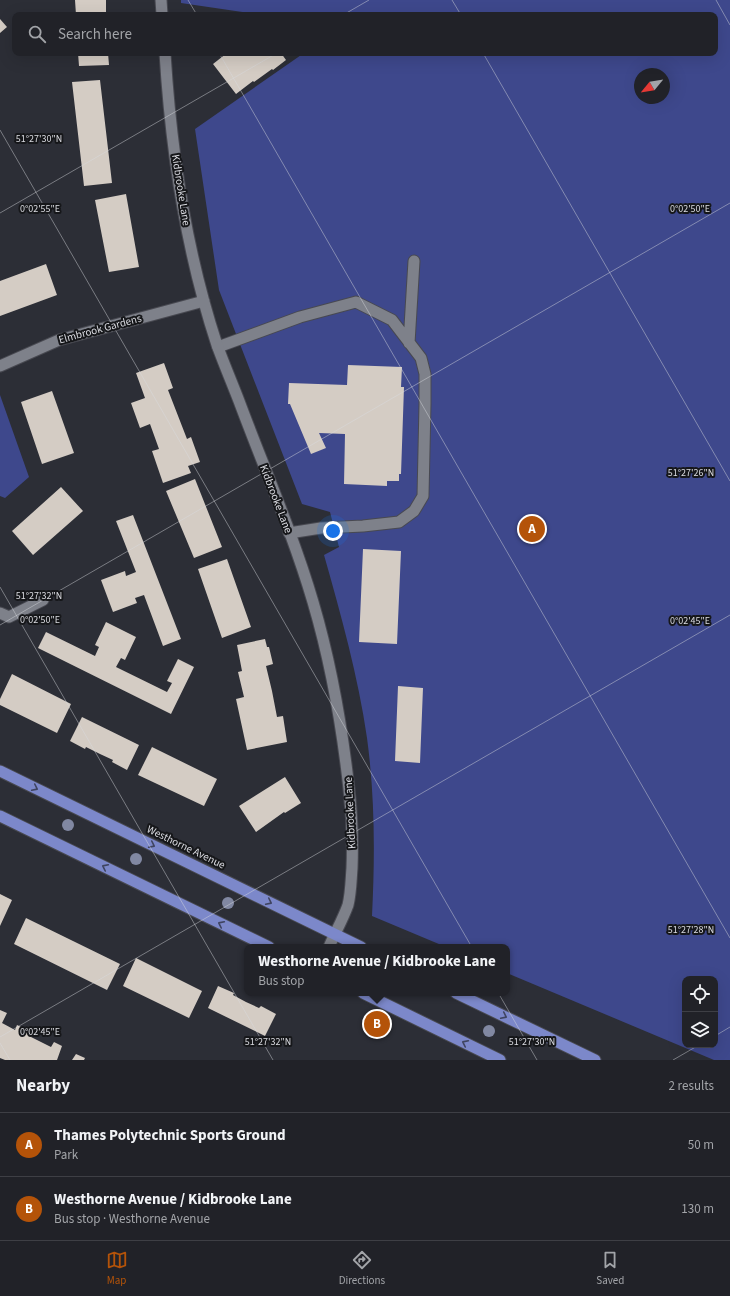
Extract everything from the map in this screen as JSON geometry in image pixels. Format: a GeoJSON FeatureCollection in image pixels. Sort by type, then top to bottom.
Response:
{"type":"FeatureCollection","features":[{"type":"Feature","properties":{"kind":"highway","name":"Westhorne Avenue"},"geometry":{"type":"LineString","coordinates":[[0,771],[355,944]]}},
{"type":"Feature","properties":{"kind":"highway"},"geometry":{"type":"LineString","coordinates":[[0,816],[263,944]]}},
{"type":"Feature","properties":{"kind":"highway"},"geometry":{"type":"LineString","coordinates":[[369,996],[500,1060]]}},
{"type":"Feature","properties":{"kind":"highway"},"geometry":{"type":"LineString","coordinates":[[462,996],[595,1060]]}},
{"type":"Feature","properties":{"kind":"street"},"geometry":{"type":"LineString","coordinates":[[161,0],[162,12]]}},
{"type":"Feature","properties":{"kind":"street","name":"Kidbrooke Lane"},"geometry":{"type":"LineString","coordinates":[[165,56],[167,89],[176,165],[189,236],[204,302],[218,347],[289,532],[313,602],[332,676],[344,740],[350,800],[352,851],[351,881],[348,903],[330,944]]}},
{"type":"Feature","properties":{"kind":"street"},"geometry":{"type":"LineString","coordinates":[[409,343],[414,261]]}},
{"type":"Feature","properties":{"kind":"street","name":"Elmbrook Gardens"},"geometry":{"type":"LineString","coordinates":[[0,366],[59,340],[204,302]]}},
{"type":"Feature","properties":{"kind":"street"},"geometry":{"type":"LineString","coordinates":[[218,347],[300,317],[356,302],[392,320],[421,358],[425,374],[423,496],[414,511],[399,522],[289,532]]}},
{"type":"Feature","properties":{"kind":"street"},"geometry":{"type":"LineString","coordinates":[[0,613],[9,617],[43,600]]}},
{"type":"Feature","properties":{"kind":"shaded area"},"geometry":{"type":"Polygon","coordinates":[[[181,0],[730,0],[730,1060],[714,1060],[685,1048],[718,1048],[718,976],[682,976],[682,1047],[510,974],[510,944],[439,944],[372,916],[374,827],[370,760],[354,669],[324,555],[339,547],[330,512],[302,504],[219,290],[195,129],[300,56],[718,56],[718,12],[242,12],[181,3],[181,0]]]}},
{"type":"Feature","properties":{"kind":"shaded area"},"geometry":{"type":"Polygon","coordinates":[[[0,395],[29,477],[5,498],[0,496],[0,395]]]}},
{"type":"Feature","properties":{"kind":"building"},"geometry":{"type":"Polygon","coordinates":[[[75,0],[106,0],[106,12],[76,12],[75,0]]]}},
{"type":"Feature","properties":{"kind":"building"},"geometry":{"type":"Polygon","coordinates":[[[0,19],[7,27],[0,33],[0,19]]]}},
{"type":"Feature","properties":{"kind":"building"},"geometry":{"type":"Polygon","coordinates":[[[78,56],[108,56],[109,65],[79,66],[78,56]]]}},
{"type":"Feature","properties":{"kind":"building"},"geometry":{"type":"Polygon","coordinates":[[[223,56],[283,56],[286,60],[236,94],[213,64],[223,56]]]}},
{"type":"Feature","properties":{"kind":"building"},"geometry":{"type":"Polygon","coordinates":[[[100,80],[112,183],[84,186],[72,82],[100,80]]]}},
{"type":"Feature","properties":{"kind":"building"},"geometry":{"type":"Polygon","coordinates":[[[126,194],[139,267],[109,272],[95,200],[126,194]]]}},
{"type":"Feature","properties":{"kind":"building"},"geometry":{"type":"Polygon","coordinates":[[[46,264],[57,295],[0,316],[0,281],[46,264]]]}},
{"type":"Feature","properties":{"kind":"building"},"geometry":{"type":"Polygon","coordinates":[[[164,363],[173,388],[168,390],[187,439],[191,437],[200,462],[188,466],[191,473],[163,483],[152,451],[159,449],[150,424],[140,428],[131,403],[145,398],[136,373],[164,363]]]}},
{"type":"Feature","properties":{"kind":"building"},"geometry":{"type":"Polygon","coordinates":[[[348,365],[402,367],[401,387],[404,387],[401,474],[399,474],[399,481],[387,481],[387,486],[344,484],[345,434],[319,433],[326,448],[311,454],[290,404],[288,404],[289,383],[347,385],[348,365]]]}},
{"type":"Feature","properties":{"kind":"building"},"geometry":{"type":"Polygon","coordinates":[[[52,391],[74,453],[42,464],[21,402],[52,391]]]}},
{"type":"Feature","properties":{"kind":"building"},"geometry":{"type":"Polygon","coordinates":[[[195,479],[222,547],[194,558],[166,491],[195,479]]]}},
{"type":"Feature","properties":{"kind":"building"},"geometry":{"type":"Polygon","coordinates":[[[61,487],[83,511],[33,555],[12,531],[61,487]]]}},
{"type":"Feature","properties":{"kind":"building"},"geometry":{"type":"Polygon","coordinates":[[[133,515],[181,639],[163,646],[144,595],[135,598],[137,603],[113,612],[101,580],[125,571],[126,576],[136,572],[116,521],[133,515]]]}},
{"type":"Feature","properties":{"kind":"building"},"geometry":{"type":"Polygon","coordinates":[[[363,549],[401,551],[397,644],[359,642],[363,549]]]}},
{"type":"Feature","properties":{"kind":"building"},"geometry":{"type":"Polygon","coordinates":[[[227,559],[251,627],[222,638],[198,569],[227,559]]]}},
{"type":"Feature","properties":{"kind":"building"},"geometry":{"type":"Polygon","coordinates":[[[106,622],[136,637],[125,660],[121,658],[116,667],[167,692],[172,683],[167,681],[178,659],[194,667],[171,714],[38,648],[46,632],[95,656],[99,647],[95,645],[106,622]]]}},
{"type":"Feature","properties":{"kind":"building"},"geometry":{"type":"Polygon","coordinates":[[[265,639],[267,647],[269,647],[273,664],[266,666],[277,717],[283,716],[287,742],[247,750],[236,699],[244,697],[238,672],[242,671],[237,645],[265,639]]]}},
{"type":"Feature","properties":{"kind":"building"},"geometry":{"type":"Polygon","coordinates":[[[12,674],[71,704],[57,733],[0,705],[0,699],[12,674]]]}},
{"type":"Feature","properties":{"kind":"building"},"geometry":{"type":"Polygon","coordinates":[[[398,686],[423,688],[420,763],[395,761],[398,686]]]}},
{"type":"Feature","properties":{"kind":"building"},"geometry":{"type":"Polygon","coordinates":[[[82,717],[139,745],[127,770],[112,762],[113,760],[86,747],[85,749],[70,741],[82,717]]]}},
{"type":"Feature","properties":{"kind":"building"},"geometry":{"type":"Polygon","coordinates":[[[152,747],[217,779],[204,806],[138,775],[152,747]]]}},
{"type":"Feature","properties":{"kind":"building"},"geometry":{"type":"Polygon","coordinates":[[[285,777],[301,803],[285,813],[284,812],[256,832],[239,806],[285,777]]]}},
{"type":"Feature","properties":{"kind":"building"},"geometry":{"type":"Polygon","coordinates":[[[0,894],[12,900],[0,926],[0,894]]]}},
{"type":"Feature","properties":{"kind":"building"},"geometry":{"type":"Polygon","coordinates":[[[26,918],[120,964],[107,990],[14,944],[26,918]]]}},
{"type":"Feature","properties":{"kind":"building"},"geometry":{"type":"Polygon","coordinates":[[[136,958],[202,991],[189,1018],[123,986],[136,958]]]}},
{"type":"Feature","properties":{"kind":"building"},"geometry":{"type":"Polygon","coordinates":[[[218,986],[234,993],[233,995],[246,1002],[259,1008],[261,1006],[276,1014],[265,1036],[208,1008],[218,986]]]}},
{"type":"Feature","properties":{"kind":"building"},"geometry":{"type":"Polygon","coordinates":[[[0,1010],[7,1013],[2,1023],[15,1030],[17,1025],[33,1033],[31,1037],[51,1047],[54,1042],[62,1046],[57,1060],[5,1060],[0,1058],[0,1010]]]}},
{"type":"Feature","properties":{"kind":"building"},"geometry":{"type":"Polygon","coordinates":[[[76,1054],[85,1058],[84,1060],[72,1060],[76,1054]]]}},
{"type":"Feature","properties":{"kind":"place","name":"Thames Polytechnic Sports Ground"},"geometry":{"type":"Point","coordinates":[532,529]}},
{"type":"Feature","properties":{"kind":"place","name":"Westhorne Avenue / Kidbrooke Lane"},"geometry":{"type":"Point","coordinates":[377,1024]}}]}
